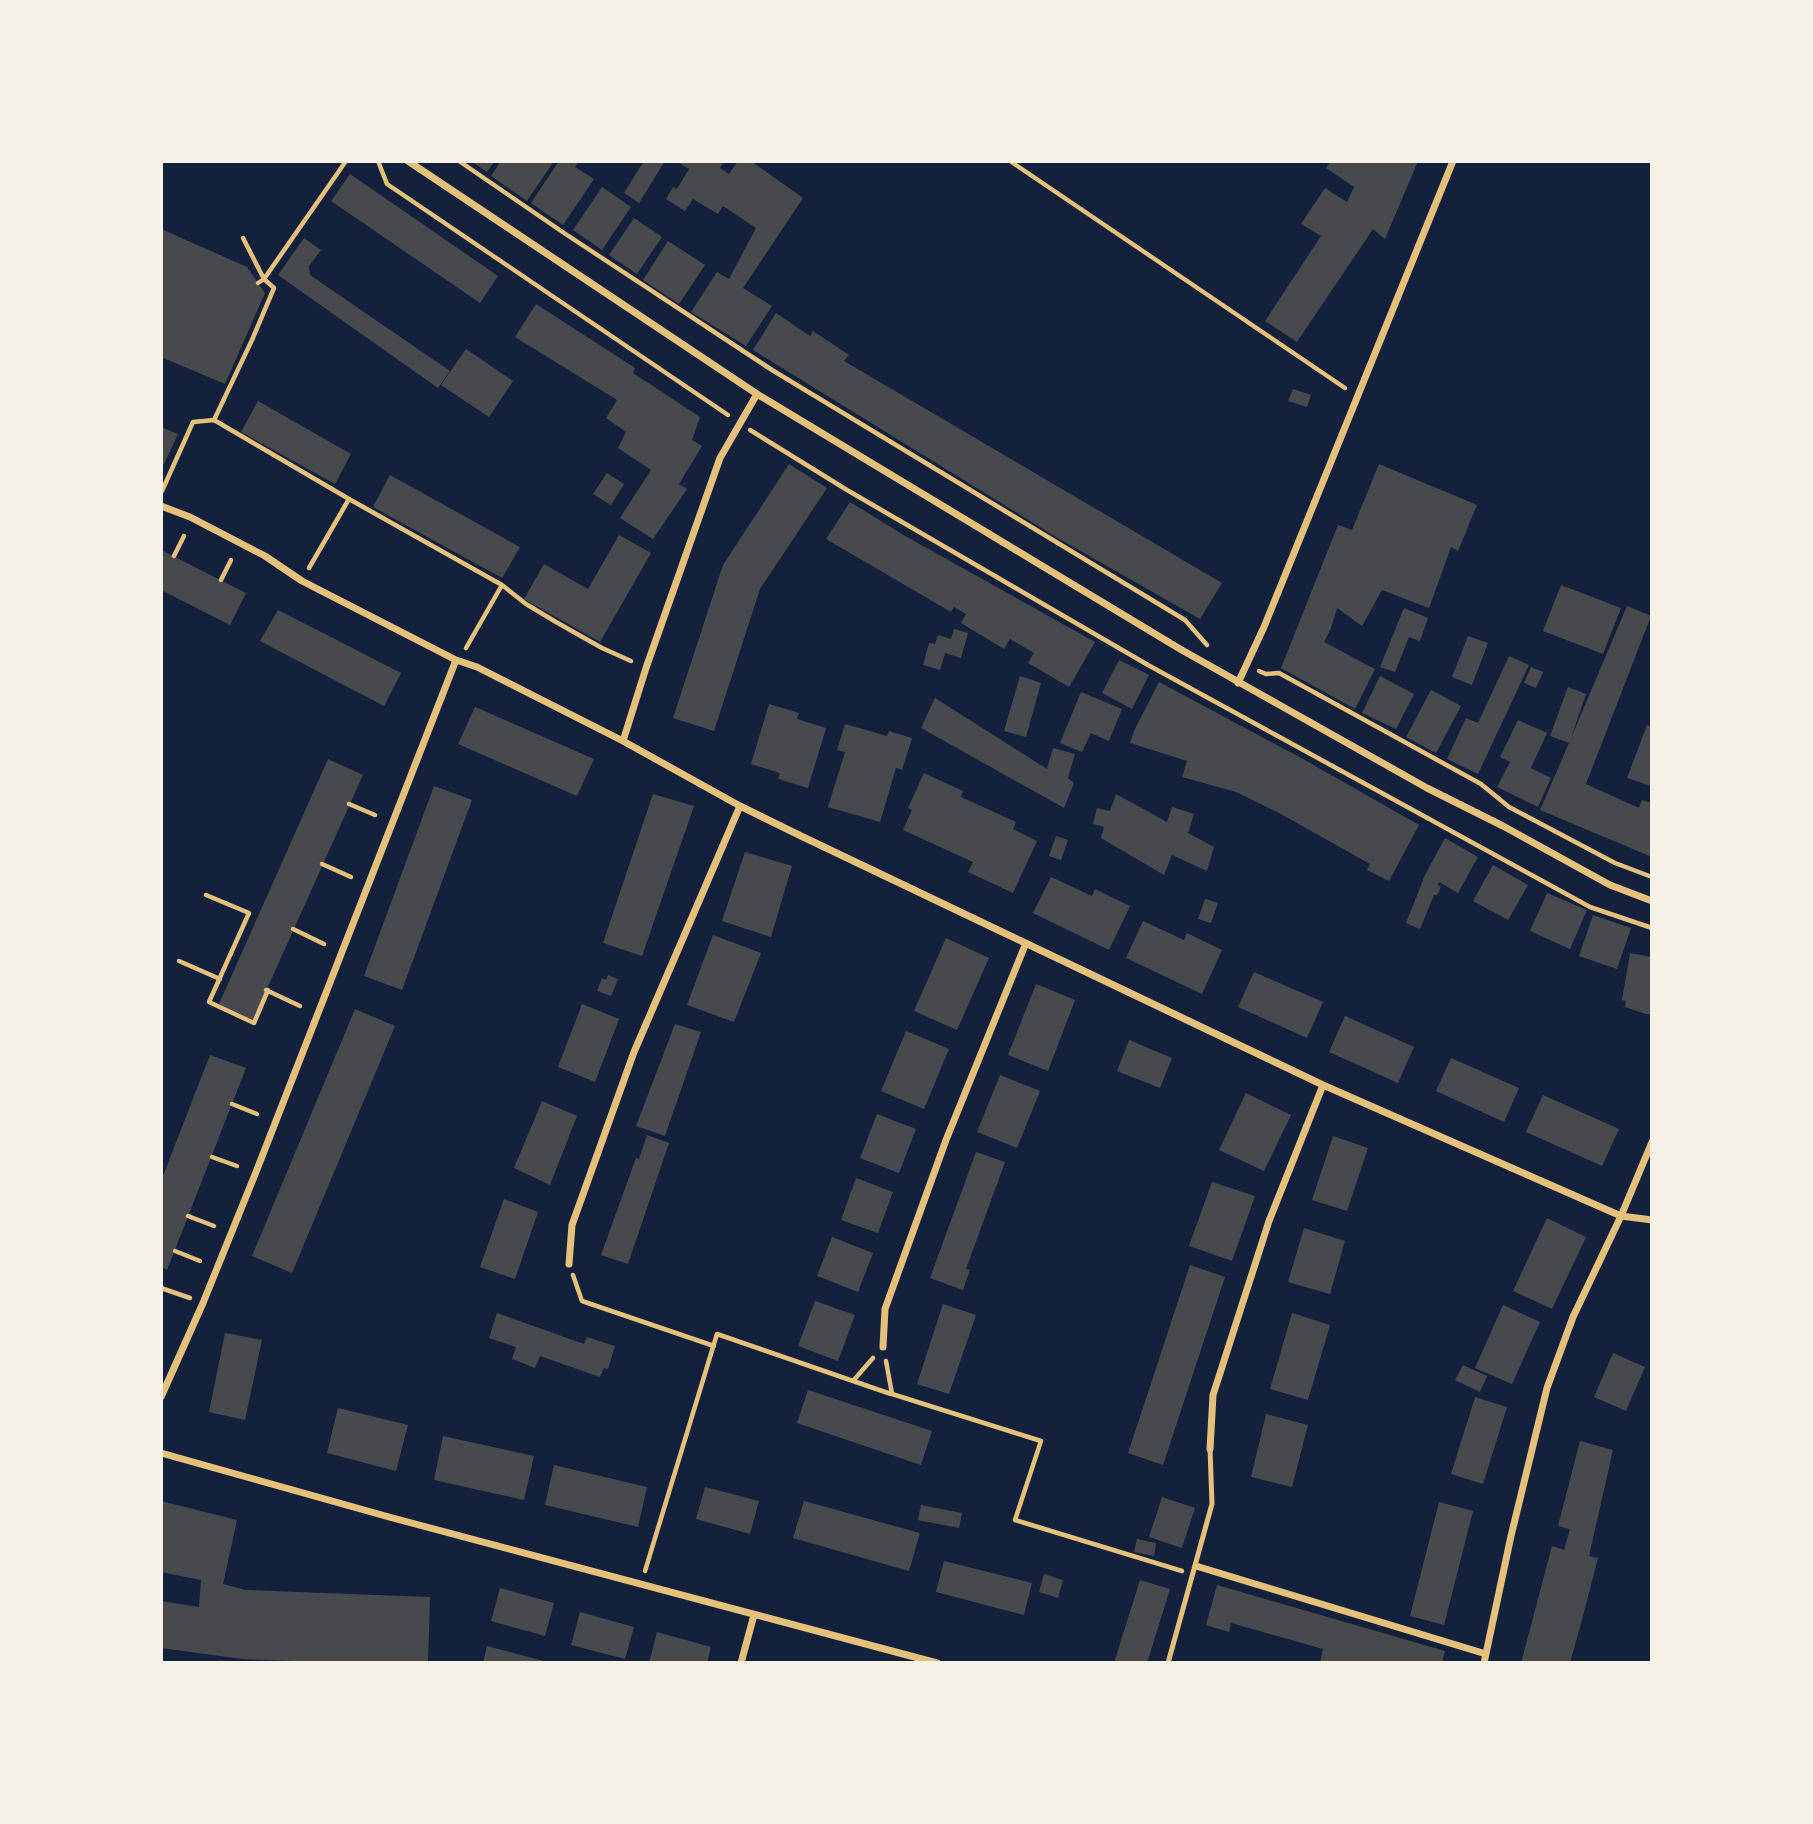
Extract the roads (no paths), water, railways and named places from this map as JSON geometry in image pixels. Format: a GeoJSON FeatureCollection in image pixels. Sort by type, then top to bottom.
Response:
{"type":"FeatureCollection","features":[{"type":"Feature","properties":{"kind":"street"},"geometry":{"type":"LineString","coordinates":[[408,161],[757,394],[1238,682],[1415,781],[1610,885],[1652,901]]}},
{"type":"Feature","properties":{"kind":"street"},"geometry":{"type":"LineString","coordinates":[[1238,682],[1247,666],[1453,161]]}},
{"type":"Feature","properties":{"kind":"street"},"geometry":{"type":"LineString","coordinates":[[623,741],[720,458],[757,394]]}},
{"type":"Feature","properties":{"kind":"street"},"geometry":{"type":"LineString","coordinates":[[161,506],[190,517],[265,556],[302,581],[456,660],[477,667],[623,741],[740,806],[1026,943],[1323,1085],[1621,1216],[1652,1220]]}},
{"type":"Feature","properties":{"kind":"street"},"geometry":{"type":"LineString","coordinates":[[161,1396],[203,1303],[456,660]]}},
{"type":"Feature","properties":{"kind":"street"},"geometry":{"type":"LineString","coordinates":[[569,1264],[572,1225],[634,1052],[740,806]]}},
{"type":"Feature","properties":{"kind":"street"},"geometry":{"type":"LineString","coordinates":[[883,1347],[886,1309],[890,1296],[946,1140],[1026,943]]}},
{"type":"Feature","properties":{"kind":"street"},"geometry":{"type":"LineString","coordinates":[[1210,1449],[1213,1395],[1269,1221],[1323,1085]]}},
{"type":"Feature","properties":{"kind":"street"},"geometry":{"type":"LineString","coordinates":[[1484,1663],[1547,1388],[1573,1317],[1621,1216],[1652,1142]]}},
{"type":"Feature","properties":{"kind":"street"},"geometry":{"type":"LineString","coordinates":[[161,1453],[388,1517],[937,1663]]}},
{"type":"Feature","properties":{"kind":"street"},"geometry":{"type":"LineString","coordinates":[[1195,1570],[1486,1654]]}},
{"type":"Feature","properties":{"kind":"street"},"geometry":{"type":"LineString","coordinates":[[741,1663],[754,1615]]}},
{"type":"Feature","properties":{"kind":"lane"},"geometry":{"type":"LineString","coordinates":[[1168,1663],[1212,1504],[1210,1449]]}}]}
